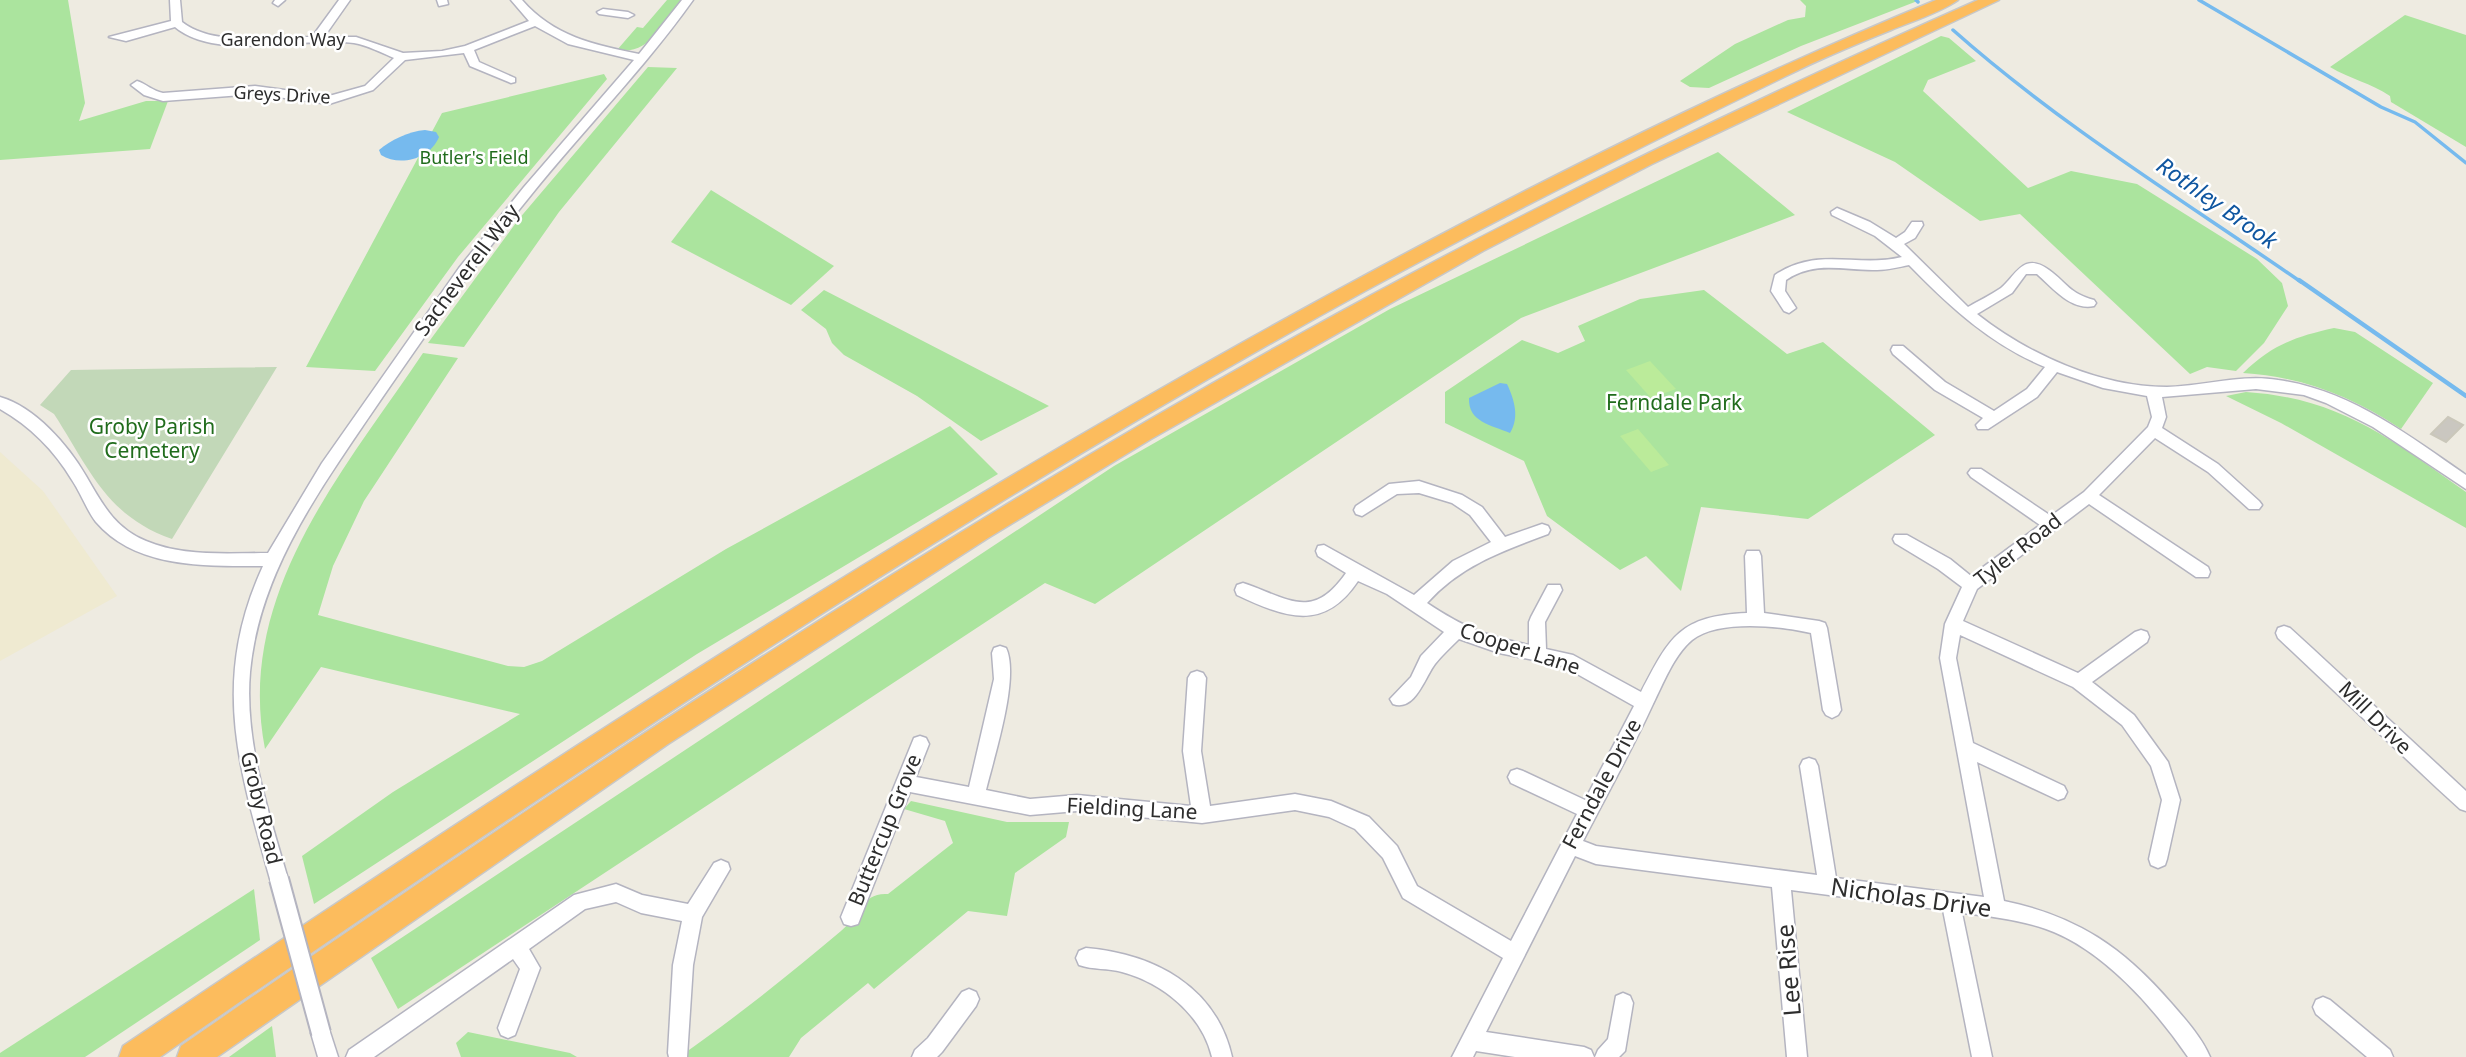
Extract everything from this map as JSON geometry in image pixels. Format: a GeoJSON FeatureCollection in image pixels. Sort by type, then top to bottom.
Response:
{"type":"FeatureCollection","features":[{"type":"Feature","properties":{"kind":"highway"},"geometry":{"type":"LineString","coordinates":[[192,1057],[658,737],[941,556],[1178,413],[1333,324],[1573,195],[1950,0]]}},
{"type":"Feature","properties":{"kind":"highway"},"geometry":{"type":"LineString","coordinates":[[134,1057],[660,705],[808,610],[1110,427],[1289,324],[1556,183],[1788,68],[1862,46],[1991,0]]}},
{"type":"Feature","properties":{"kind":"street"},"geometry":{"type":"LineString","coordinates":[[121,39],[177,23],[175,0]]}},
{"type":"Feature","properties":{"kind":"street"},"geometry":{"type":"LineString","coordinates":[[317,38],[345,0]]}},
{"type":"Feature","properties":{"kind":"street"},"geometry":{"type":"LineString","coordinates":[[516,0],[535,22],[557,38],[641,58]]}},
{"type":"Feature","properties":{"kind":"street"},"geometry":{"type":"LineString","coordinates":[[615,14],[626,0]]}},
{"type":"Feature","properties":{"kind":"street","name":"Sacheverell Way"},"geometry":{"type":"LineString","coordinates":[[272,559],[303,501],[451,291],[528,190],[688,0]]}},
{"type":"Feature","properties":{"kind":"street"},"geometry":{"type":"LineString","coordinates":[[603,12],[628,15]]}},
{"type":"Feature","properties":{"kind":"street","name":"Garendon Way"},"geometry":{"type":"LineString","coordinates":[[177,23],[200,37],[226,42],[317,38],[356,40],[402,57],[468,49],[535,22]]}},
{"type":"Feature","properties":{"kind":"street"},"geometry":{"type":"LineString","coordinates":[[468,49],[474,64],[508,74]]}},
{"type":"Feature","properties":{"kind":"street","name":"Greys Drive"},"geometry":{"type":"LineString","coordinates":[[134,101],[143,89],[176,97],[255,90],[329,100],[369,88],[402,57]]}},
{"type":"Feature","properties":{"kind":"street"},"geometry":{"type":"LineString","coordinates":[[1837,212],[1877,230],[1895,244],[1967,314],[2054,365],[2109,385],[2153,392],[2184,392],[2249,383],[2300,389],[2361,413],[2466,483]]}},
{"type":"Feature","properties":{"kind":"street"},"geometry":{"type":"LineString","coordinates":[[1895,244],[1910,234],[1917,225]]}},
{"type":"Feature","properties":{"kind":"street"},"geometry":{"type":"LineString","coordinates":[[1789,308],[1778,291],[1780,278],[1791,268],[1819,261],[1879,266],[1910,260]]}},
{"type":"Feature","properties":{"kind":"street"},"geometry":{"type":"LineString","coordinates":[[1967,314],[2007,290],[2021,271],[2032,268],[2042,271],[2073,299],[2089,303]]}},
{"type":"Feature","properties":{"kind":"street"},"geometry":{"type":"LineString","coordinates":[[1898,351],[1988,421],[2032,393],[2054,365]]}},
{"type":"Feature","properties":{"kind":"street"},"geometry":{"type":"LineString","coordinates":[[2153,392],[2159,417],[2154,430],[2240,485],[2254,505]]}},
{"type":"Feature","properties":{"kind":"street"},"geometry":{"type":"LineString","coordinates":[[0,402],[52,439],[102,518],[120,535],[137,544],[178,556],[272,559]]}},
{"type":"Feature","properties":{"kind":"street","name":"Tyler Road"},"geometry":{"type":"LineString","coordinates":[[1996,908],[1948,657],[1953,624],[1971,585],[2089,496],[2154,430]]}},
{"type":"Feature","properties":{"kind":"street"},"geometry":{"type":"LineString","coordinates":[[1976,473],[2051,524]]}},
{"type":"Feature","properties":{"kind":"street"},"geometry":{"type":"LineString","coordinates":[[1362,510],[1394,488],[1419,486],[1457,499],[1476,511],[1503,545]]}},
{"type":"Feature","properties":{"kind":"street"},"geometry":{"type":"LineString","coordinates":[[2089,496],[2202,572]]}},
{"type":"Feature","properties":{"kind":"street"},"geometry":{"type":"LineString","coordinates":[[1417,603],[1437,579],[1456,565],[1542,530]]}},
{"type":"Feature","properties":{"kind":"street"},"geometry":{"type":"LineString","coordinates":[[1901,539],[1944,564],[1971,585]]}},
{"type":"Feature","properties":{"kind":"street","name":"Cooper Lane"},"geometry":{"type":"LineString","coordinates":[[1324,551],[1417,603],[1456,631],[1499,646],[1567,660],[1645,702]]}},
{"type":"Feature","properties":{"kind":"street"},"geometry":{"type":"LineString","coordinates":[[1753,556],[1756,620]]}},
{"type":"Feature","properties":{"kind":"street","name":"Groby Road"},"geometry":{"type":"LineString","coordinates":[[272,559],[257,597],[244,647],[242,718],[254,798],[328,1057]]}},
{"type":"Feature","properties":{"kind":"street"},"geometry":{"type":"LineString","coordinates":[[1243,590],[1282,607],[1323,606],[1332,602],[1356,571]]}},
{"type":"Feature","properties":{"kind":"street"},"geometry":{"type":"LineString","coordinates":[[1538,655],[1536,622],[1554,590]]}},
{"type":"Feature","properties":{"kind":"street","name":"Ferndale Drive"},"geometry":{"type":"LineString","coordinates":[[1466,1049],[1666,661],[1687,634],[1727,621],[1799,622],[1819,628],[1832,710]]}},
{"type":"Feature","properties":{"kind":"street"},"geometry":{"type":"LineString","coordinates":[[1953,624],[2079,682],[2128,720],[2159,762],[2171,800],[2158,859]]}},
{"type":"Feature","properties":{"kind":"street"},"geometry":{"type":"LineString","coordinates":[[1399,699],[1417,682],[1427,661],[1456,631]]}},
{"type":"Feature","properties":{"kind":"street","name":"Mill Drive"},"geometry":{"type":"LineString","coordinates":[[2284,634],[2356,696],[2410,752],[2466,803]]}},
{"type":"Feature","properties":{"kind":"street"},"geometry":{"type":"LineString","coordinates":[[2079,682],[2141,637]]}},
{"type":"Feature","properties":{"kind":"street"},"geometry":{"type":"LineString","coordinates":[[976,795],[1003,679],[1000,653]]}},
{"type":"Feature","properties":{"kind":"street"},"geometry":{"type":"LineString","coordinates":[[1198,678],[1192,751],[1202,814]]}},
{"type":"Feature","properties":{"kind":"street","name":"Buttercup Grove"},"geometry":{"type":"LineString","coordinates":[[851,917],[920,744]]}},
{"type":"Feature","properties":{"kind":"street"},"geometry":{"type":"LineString","coordinates":[[1966,748],[2058,792]]}},
{"type":"Feature","properties":{"kind":"street"},"geometry":{"type":"LineString","coordinates":[[1809,766],[1828,886]]}},
{"type":"Feature","properties":{"kind":"street"},"geometry":{"type":"LineString","coordinates":[[1517,777],[1589,811]]}},
{"type":"Feature","properties":{"kind":"street","name":"Fielding Lane"},"geometry":{"type":"LineString","coordinates":[[904,783],[1030,807],[1077,803],[1202,814],[1295,802],[1331,809],[1362,823],[1390,852],[1410,892],[1515,954]]}},
{"type":"Feature","properties":{"kind":"street","name":"Nicholas Drive"},"geometry":{"type":"LineString","coordinates":[[1570,845],[1596,855],[1781,882],[1996,908],[2057,924],[2116,960],[2175,1019],[2200,1057]]}},
{"type":"Feature","properties":{"kind":"street"},"geometry":{"type":"LineString","coordinates":[[678,1053],[683,965],[693,914],[721,869]]}},
{"type":"Feature","properties":{"kind":"street","name":"Lee Rise"},"geometry":{"type":"LineString","coordinates":[[1781,882],[1797,1057]]}},
{"type":"Feature","properties":{"kind":"street"},"geometry":{"type":"LineString","coordinates":[[356,1057],[580,901],[616,893],[641,904],[693,914]]}},
{"type":"Feature","properties":{"kind":"street"},"geometry":{"type":"LineString","coordinates":[[1951,904],[1982,1057]]}},
{"type":"Feature","properties":{"kind":"street"},"geometry":{"type":"LineString","coordinates":[[508,1028],[530,968],[516,946]]}},
{"type":"Feature","properties":{"kind":"street"},"geometry":{"type":"LineString","coordinates":[[1086,958],[1120,961],[1155,976],[1202,1009],[1221,1044],[1222,1057]]}},
{"type":"Feature","properties":{"kind":"street"},"geometry":{"type":"LineString","coordinates":[[933,1053],[969,999]]}},
{"type":"Feature","properties":{"kind":"street"},"geometry":{"type":"LineString","coordinates":[[1605,1057],[1618,1044],[1623,1003]]}},
{"type":"Feature","properties":{"kind":"street"},"geometry":{"type":"LineString","coordinates":[[2323,1007],[2383,1057]]}},
{"type":"Feature","properties":{"kind":"street"},"geometry":{"type":"LineString","coordinates":[[1466,1049],[1584,1057]]}},
{"type":"Feature","properties":{"kind":"shaded area"},"geometry":{"type":"Polygon","coordinates":[[[0,452],[43,491],[117,596],[0,661],[0,452]]]}},
{"type":"Feature","properties":{"kind":"green space"},"geometry":{"type":"Polygon","coordinates":[[[0,0],[68,0],[85,103],[79,121],[146,101],[168,101],[150,149],[0,160],[0,0]]]}},
{"type":"Feature","properties":{"kind":"green space"},"geometry":{"type":"Polygon","coordinates":[[[667,0],[683,0],[655,36],[638,48],[617,50],[637,27],[643,28],[667,0]]]}},
{"type":"Feature","properties":{"kind":"green space"},"geometry":{"type":"Polygon","coordinates":[[[1800,0],[1920,0],[1801,46],[1709,88],[1690,87],[1680,81],[1735,44],[1788,20],[1805,17],[1806,6],[1800,0]]]}},
{"type":"Feature","properties":{"kind":"green space"},"geometry":{"type":"Polygon","coordinates":[[[2405,15],[2466,35],[2466,147],[2391,102],[2390,96],[2330,67],[2405,15]]]}},
{"type":"Feature","properties":{"kind":"green space"},"geometry":{"type":"Polygon","coordinates":[[[1941,36],[1949,38],[1976,61],[1928,80],[1923,91],[2028,188],[2071,171],[2137,184],[2257,259],[2282,283],[2288,306],[2264,343],[2236,371],[2207,367],[2190,374],[2020,214],[1980,221],[1895,162],[1787,112],[1941,36]]]}},
{"type":"Feature","properties":{"kind":"green space"},"geometry":{"type":"Polygon","coordinates":[[[648,67],[677,68],[559,212],[464,347],[428,343],[518,220],[648,67]]]}},
{"type":"Feature","properties":{"kind":"green space","name":"Butler's Field"},"geometry":{"type":"Polygon","coordinates":[[[604,74],[607,79],[458,257],[375,371],[306,367],[442,113],[604,74]]]}},
{"type":"Feature","properties":{"kind":"green space"},"geometry":{"type":"Polygon","coordinates":[[[1718,152],[1795,215],[1521,318],[1095,604],[1045,583],[398,1009],[371,958],[1114,466],[1390,309],[1718,152]]]}},
{"type":"Feature","properties":{"kind":"green space"},"geometry":{"type":"Polygon","coordinates":[[[711,190],[834,266],[791,305],[671,242],[711,190]]]}},
{"type":"Feature","properties":{"kind":"green space"},"geometry":{"type":"Polygon","coordinates":[[[824,290],[1049,406],[981,441],[917,396],[844,355],[832,343],[826,329],[801,310],[824,290]]]}},
{"type":"Feature","properties":{"kind":"green space","name":"Ferndale Park"},"geometry":{"type":"Polygon","coordinates":[[[1704,290],[1787,354],[1823,342],[1935,435],[1808,519],[1701,507],[1681,591],[1646,556],[1620,570],[1547,516],[1524,461],[1445,423],[1445,392],[1522,340],[1558,353],[1585,341],[1578,326],[1640,299],[1704,290]]]}},
{"type":"Feature","properties":{"kind":"green space"},"geometry":{"type":"Polygon","coordinates":[[[2334,328],[2355,332],[2433,383],[2401,429],[2364,407],[2326,390],[2286,379],[2243,373],[2264,355],[2284,343],[2334,328]]]}},
{"type":"Feature","properties":{"kind":"green space"},"geometry":{"type":"Polygon","coordinates":[[[423,353],[458,358],[364,501],[333,566],[318,615],[508,666],[524,667],[542,661],[726,549],[950,426],[998,474],[697,654],[314,904],[302,856],[393,792],[520,714],[321,667],[265,749],[260,692],[266,638],[281,587],[303,538],[330,490],[423,353]]]}},
{"type":"Feature","properties":{"kind":"green space"},"geometry":{"type":"Polygon","coordinates":[[[1650,361],[1676,389],[1651,398],[1626,370],[1650,361]]]}},
{"type":"Feature","properties":{"kind":"green space","name":"Groby Parish Cemetery"},"geometry":{"type":"Polygon","coordinates":[[[277,367],[172,539],[149,529],[115,504],[89,471],[54,414],[40,405],[71,370],[277,367]]]}},
{"type":"Feature","properties":{"kind":"green space"},"geometry":{"type":"Polygon","coordinates":[[[2246,392],[2310,403],[2364,425],[2389,439],[2466,492],[2466,528],[2281,423],[2226,396],[2246,392]]]}},
{"type":"Feature","properties":{"kind":"green space"},"geometry":{"type":"Polygon","coordinates":[[[1638,429],[1669,465],[1651,472],[1620,436],[1638,429]]]}},
{"type":"Feature","properties":{"kind":"green space"},"geometry":{"type":"Polygon","coordinates":[[[911,801],[1007,822],[1069,822],[1066,837],[1015,873],[1007,916],[968,911],[874,989],[868,983],[801,1038],[789,1057],[679,1057],[782,980],[847,925],[866,901],[879,894],[888,894],[953,843],[945,821],[904,809],[911,801]]]}},
{"type":"Feature","properties":{"kind":"green space"},"geometry":{"type":"Polygon","coordinates":[[[254,889],[260,940],[85,1057],[0,1057],[0,1053],[254,889]]]}},
{"type":"Feature","properties":{"kind":"green space"},"geometry":{"type":"Polygon","coordinates":[[[272,1026],[276,1057],[229,1057],[272,1026]]]}},
{"type":"Feature","properties":{"kind":"green space"},"geometry":{"type":"Polygon","coordinates":[[[468,1032],[570,1053],[577,1057],[461,1057],[456,1043],[468,1032]]]}},
{"type":"Feature","properties":{"kind":"water"},"geometry":{"type":"Polygon","coordinates":[[[425,130],[436,132],[439,137],[435,145],[422,156],[397,160],[381,155],[379,150],[395,140],[425,130]]]}},
{"type":"Feature","properties":{"kind":"water"},"geometry":{"type":"Polygon","coordinates":[[[1500,383],[1507,384],[1514,402],[1515,421],[1510,433],[1482,422],[1470,406],[1469,398],[1500,383]]]}},
{"type":"Feature","properties":{"kind":"building"},"geometry":{"type":"Polygon","coordinates":[[[2448,417],[2463,425],[2446,442],[2431,434],[2448,417]]]}},
{"type":"Feature","properties":{"kind":"waterway","name":"Rothley Brook"},"geometry":{"type":"LineString","coordinates":[[2199,0],[2381,107],[2415,122],[2466,163]]}},
{"type":"Feature","properties":{"kind":"waterway","name":"Rothley Brook"},"geometry":{"type":"LineString","coordinates":[[1953,30],[2079,130],[2301,282]]}},
{"type":"Feature","properties":{"kind":"waterway","name":"Rothley Brook"},"geometry":{"type":"LineString","coordinates":[[2299,280],[2466,396]]}}]}
